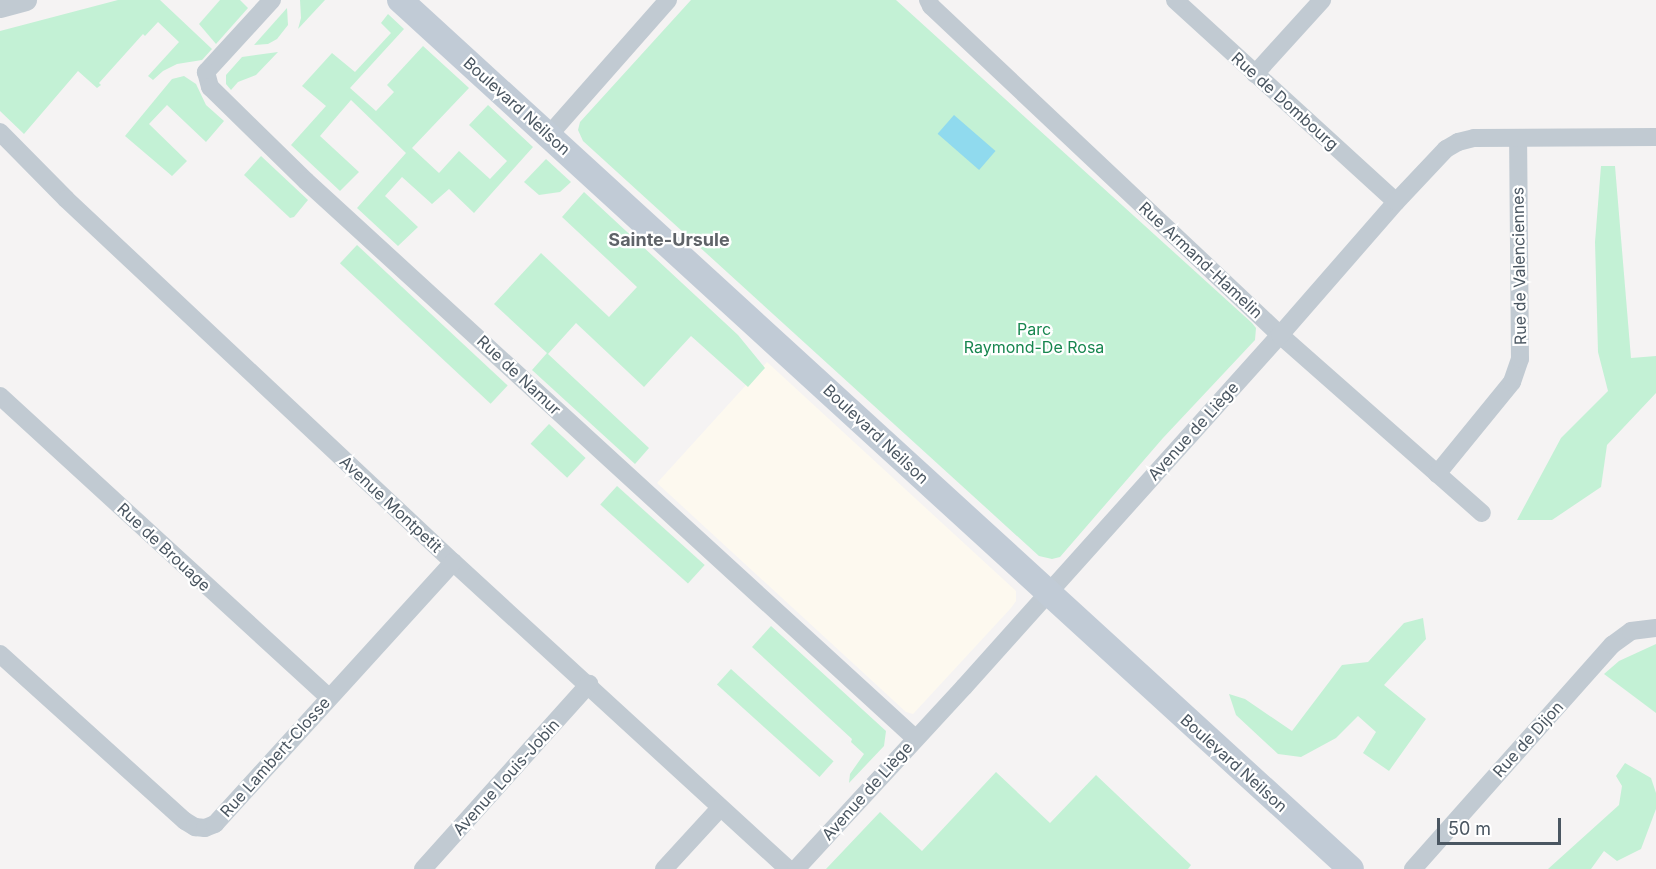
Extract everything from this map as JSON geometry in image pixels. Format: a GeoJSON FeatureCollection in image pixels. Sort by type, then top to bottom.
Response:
{"type":"FeatureCollection","features":[{"type":"Feature","properties":{"kind":"main road","name":"Boulevard Neilson"},"geometry":{"type":"LineString","coordinates":[[400,0],[1351,869]]}},
{"type":"Feature","properties":{"kind":"street"},"geometry":{"type":"LineString","coordinates":[[0,7],[26,0]]}},
{"type":"Feature","properties":{"kind":"street","name":"Rue de Namur"},"geometry":{"type":"LineString","coordinates":[[273,0],[206,72],[210,87],[306,181],[915,738]]}},
{"type":"Feature","properties":{"kind":"street"},"geometry":{"type":"LineString","coordinates":[[549,135],[668,0]]}},
{"type":"Feature","properties":{"kind":"street","name":"Rue Armand-Hamelin"},"geometry":{"type":"LineString","coordinates":[[928,0],[938,13],[1280,335],[1482,513]]}},
{"type":"Feature","properties":{"kind":"street","name":"Rue de Dombourg"},"geometry":{"type":"LineString","coordinates":[[1175,0],[1396,201]]}},
{"type":"Feature","properties":{"kind":"street"},"geometry":{"type":"LineString","coordinates":[[1255,74],[1322,0]]}},
{"type":"Feature","properties":{"kind":"street","name":"Avenue Montpetit"},"geometry":{"type":"LineString","coordinates":[[0,132],[66,199],[453,562],[589,684],[788,869]]}},
{"type":"Feature","properties":{"kind":"street","name":"Avenue de Liège"},"geometry":{"type":"LineString","coordinates":[[796,869],[1280,335],[1432,161],[1458,142],[1474,138],[1656,136]]}},
{"type":"Feature","properties":{"kind":"street","name":"Rue de Valenciennes"},"geometry":{"type":"LineString","coordinates":[[1437,474],[1512,382],[1520,359],[1518,138]]}},
{"type":"Feature","properties":{"kind":"street","name":"Rue de Brouage"},"geometry":{"type":"LineString","coordinates":[[0,396],[328,697]]}},
{"type":"Feature","properties":{"kind":"street","name":"Rue Lambert-Closse"},"geometry":{"type":"LineString","coordinates":[[0,654],[185,821],[195,827],[205,828],[215,824],[453,562]]}},
{"type":"Feature","properties":{"kind":"street","name":"Rue de Dijon"},"geometry":{"type":"LineString","coordinates":[[1413,869],[1612,645],[1631,631],[1656,628]]}},
{"type":"Feature","properties":{"kind":"street","name":"Avenue Louis-Jobin"},"geometry":{"type":"LineString","coordinates":[[423,869],[589,684]]}},
{"type":"Feature","properties":{"kind":"street"},"geometry":{"type":"LineString","coordinates":[[664,869],[720,808]]}},
{"type":"Feature","properties":{"kind":"shaded area"},"geometry":{"type":"Polygon","coordinates":[[[767,362],[1016,591],[1016,601],[1011,608],[913,714],[906,712],[657,483],[767,362]]]}},
{"type":"Feature","properties":{"kind":"green space"},"geometry":{"type":"Polygon","coordinates":[[[118,0],[160,0],[212,49],[202,60],[177,64],[163,71],[153,80],[148,76],[179,42],[158,22],[145,36],[143,34],[97,88],[78,71],[24,134],[0,111],[0,31],[118,0]]]}},
{"type":"Feature","properties":{"kind":"green space"},"geometry":{"type":"Polygon","coordinates":[[[220,0],[240,0],[248,8],[216,44],[199,24],[220,0]]]}},
{"type":"Feature","properties":{"kind":"green space"},"geometry":{"type":"Polygon","coordinates":[[[300,0],[325,0],[298,29],[301,18],[300,0]]]}},
{"type":"Feature","properties":{"kind":"green space","name":"Parc Raymond-De Rosa"},"geometry":{"type":"Polygon","coordinates":[[[691,0],[896,0],[1256,328],[1255,340],[1163,438],[1060,557],[1052,559],[1039,556],[583,141],[578,130],[580,122],[691,0]]]}},
{"type":"Feature","properties":{"kind":"green space"},"geometry":{"type":"Polygon","coordinates":[[[287,8],[288,25],[277,39],[268,44],[254,45],[287,8]]]}},
{"type":"Feature","properties":{"kind":"green space"},"geometry":{"type":"Polygon","coordinates":[[[388,14],[404,29],[350,88],[376,111],[394,92],[387,85],[423,46],[469,88],[412,148],[439,173],[459,151],[490,179],[507,161],[469,125],[488,105],[533,147],[474,213],[449,189],[432,204],[402,177],[385,196],[418,227],[398,246],[357,208],[406,153],[351,100],[320,136],[359,172],[340,191],[291,145],[326,106],[302,86],[332,53],[355,72],[391,33],[381,23],[388,14]]]}},
{"type":"Feature","properties":{"kind":"green space"},"geometry":{"type":"Polygon","coordinates":[[[278,52],[256,75],[238,82],[231,90],[226,84],[226,75],[242,57],[278,52]]]}},
{"type":"Feature","properties":{"kind":"green space"},"geometry":{"type":"Polygon","coordinates":[[[184,76],[196,84],[206,105],[224,121],[206,142],[167,105],[149,124],[187,161],[172,176],[125,136],[172,79],[184,76]]]}},
{"type":"Feature","properties":{"kind":"green space"},"geometry":{"type":"Polygon","coordinates":[[[261,156],[308,200],[294,217],[290,218],[244,175],[261,156]]]}},
{"type":"Feature","properties":{"kind":"green space"},"geometry":{"type":"Polygon","coordinates":[[[546,159],[571,182],[560,192],[539,195],[524,182],[546,159]]]}},
{"type":"Feature","properties":{"kind":"green space"},"geometry":{"type":"Polygon","coordinates":[[[1601,166],[1615,166],[1631,358],[1656,356],[1656,393],[1607,445],[1601,487],[1552,520],[1517,520],[1561,438],[1608,391],[1598,352],[1595,242],[1601,166]]]}},
{"type":"Feature","properties":{"kind":"green space"},"geometry":{"type":"Polygon","coordinates":[[[584,192],[738,335],[765,368],[748,387],[691,336],[644,387],[576,323],[548,354],[649,448],[635,464],[532,370],[547,353],[494,304],[541,253],[609,317],[637,287],[562,217],[584,192]]]}},
{"type":"Feature","properties":{"kind":"green space"},"geometry":{"type":"Polygon","coordinates":[[[357,245],[508,385],[491,404],[340,263],[357,245]]]}},
{"type":"Feature","properties":{"kind":"green space"},"geometry":{"type":"Polygon","coordinates":[[[549,424],[586,458],[567,478],[531,444],[549,424]]]}},
{"type":"Feature","properties":{"kind":"green space"},"geometry":{"type":"Polygon","coordinates":[[[617,486],[705,565],[688,584],[600,505],[617,486]]]}},
{"type":"Feature","properties":{"kind":"green space"},"geometry":{"type":"Polygon","coordinates":[[[1423,618],[1426,639],[1384,685],[1426,719],[1389,771],[1363,753],[1376,732],[1358,716],[1336,738],[1301,757],[1278,754],[1236,715],[1229,694],[1245,699],[1292,731],[1342,665],[1368,662],[1404,623],[1423,618]]]}},
{"type":"Feature","properties":{"kind":"green space"},"geometry":{"type":"Polygon","coordinates":[[[771,626],[886,731],[884,746],[849,783],[850,774],[864,754],[851,742],[852,739],[752,647],[771,626]]]}},
{"type":"Feature","properties":{"kind":"green space"},"geometry":{"type":"Polygon","coordinates":[[[1656,644],[1656,713],[1604,674],[1619,661],[1656,644]]]}},
{"type":"Feature","properties":{"kind":"green space"},"geometry":{"type":"Polygon","coordinates":[[[731,669],[834,761],[820,777],[717,685],[731,669]]]}},
{"type":"Feature","properties":{"kind":"green space"},"geometry":{"type":"Polygon","coordinates":[[[1625,763],[1651,778],[1656,793],[1656,809],[1641,849],[1617,861],[1604,851],[1591,869],[1548,869],[1619,805],[1622,786],[1616,776],[1625,763]]]}},
{"type":"Feature","properties":{"kind":"green space"},"geometry":{"type":"Polygon","coordinates":[[[996,772],[1050,823],[1096,775],[1191,865],[1188,869],[826,869],[880,812],[922,851],[996,772]]]}},
{"type":"Feature","properties":{"kind":"water"},"geometry":{"type":"Polygon","coordinates":[[[954,115],[996,151],[979,170],[938,134],[954,115]]]}},
{"type":"Feature","properties":{"kind":"district","name":"Sainte-Ursule"},"geometry":{"type":"Point","coordinates":[669,240]}}]}
